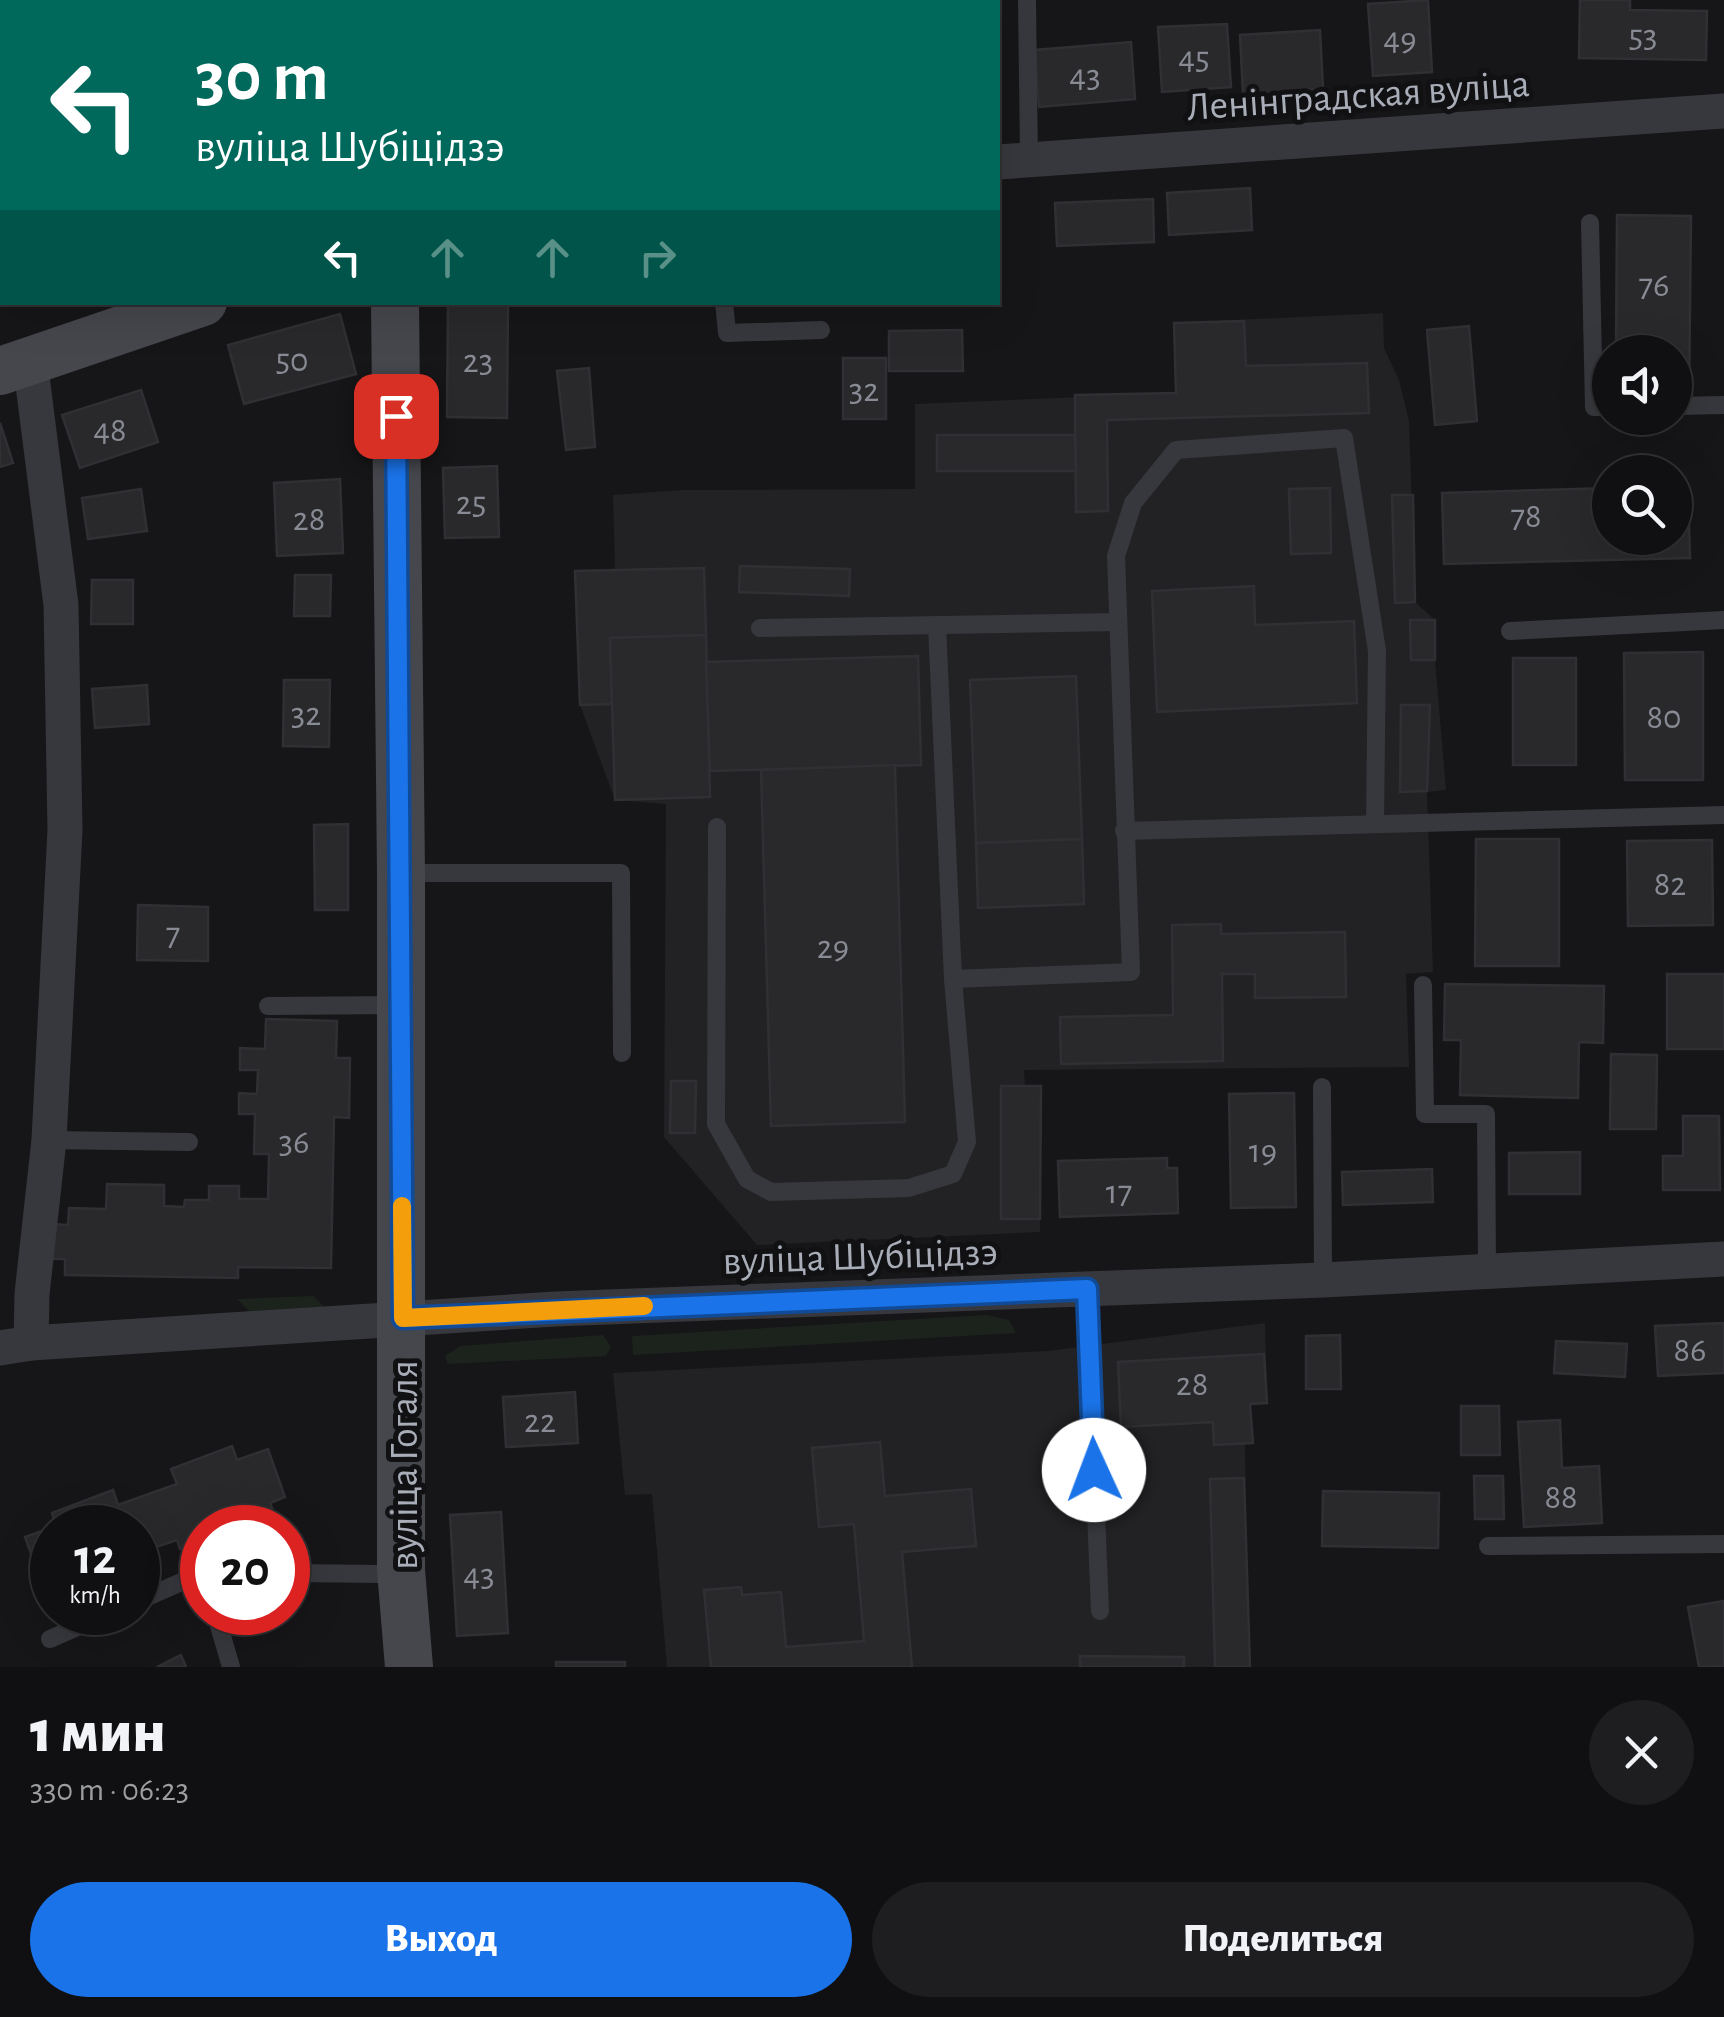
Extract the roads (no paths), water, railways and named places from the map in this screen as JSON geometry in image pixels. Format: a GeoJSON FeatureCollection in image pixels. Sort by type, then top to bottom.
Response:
{"type":"FeatureCollection","features":[{"type":"Feature","properties":{"kind":"street","name":"Ленінградская вуліца"},"geometry":{"type":"LineString","coordinates":[[1013,161],[1724,111]]}},
{"type":"Feature","properties":{"kind":"street"},"geometry":{"type":"LineString","coordinates":[[16,1345],[32,1294],[50,1140],[65,830],[61,605],[15,366],[193,305]]}},
{"type":"Feature","properties":{"kind":"street","name":"вуліца Гогаля"},"geometry":{"type":"LineString","coordinates":[[394,305],[402,1005],[401,1570],[410,1667]]}},
{"type":"Feature","properties":{"kind":"street","name":"вуліца Шубіцідзэ"},"geometry":{"type":"LineString","coordinates":[[16,1345],[403,1318],[1323,1280],[1724,1259]]}},
{"type":"Feature","properties":{"kind":"lane"},"geometry":{"type":"LineString","coordinates":[[1013,161],[1027,0]]}},
{"type":"Feature","properties":{"kind":"lane"},"geometry":{"type":"LineString","coordinates":[[1590,224],[1592,335]]}},
{"type":"Feature","properties":{"kind":"lane"},"geometry":{"type":"LineString","coordinates":[[724,305],[726,333],[821,330]]}},
{"type":"Feature","properties":{"kind":"lane"},"geometry":{"type":"LineString","coordinates":[[1692,406],[1724,405]]}},
{"type":"Feature","properties":{"kind":"lane"},"geometry":{"type":"LineString","coordinates":[[952,980],[1131,972],[1116,556],[1134,504],[1176,450],[1344,438],[1377,651],[1374,824]]}},
{"type":"Feature","properties":{"kind":"lane"},"geometry":{"type":"LineString","coordinates":[[1510,631],[1724,620]]}},
{"type":"Feature","properties":{"kind":"lane"},"geometry":{"type":"LineString","coordinates":[[760,628],[1118,622]]}},
{"type":"Feature","properties":{"kind":"lane"},"geometry":{"type":"LineString","coordinates":[[717,827],[716,1124],[747,1179],[772,1192],[910,1188],[953,1174],[966,1142],[952,980],[937,625]]}},
{"type":"Feature","properties":{"kind":"lane"},"geometry":{"type":"LineString","coordinates":[[1124,831],[1724,815]]}},
{"type":"Feature","properties":{"kind":"lane"},"geometry":{"type":"LineString","coordinates":[[401,873],[621,874],[622,1053]]}},
{"type":"Feature","properties":{"kind":"lane"},"geometry":{"type":"LineString","coordinates":[[1423,985],[1424,1114],[1486,1114],[1487,1270]]}},
{"type":"Feature","properties":{"kind":"lane"},"geometry":{"type":"LineString","coordinates":[[268,1006],[402,1005]]}},
{"type":"Feature","properties":{"kind":"lane"},"geometry":{"type":"LineString","coordinates":[[1322,1087],[1323,1280]]}},
{"type":"Feature","properties":{"kind":"lane"},"geometry":{"type":"LineString","coordinates":[[50,1140],[188,1142]]}},
{"type":"Feature","properties":{"kind":"lane"},"geometry":{"type":"LineString","coordinates":[[1087,1289],[1100,1611]]}},
{"type":"Feature","properties":{"kind":"lane"},"geometry":{"type":"LineString","coordinates":[[1488,1546],[1724,1544]]}},
{"type":"Feature","properties":{"kind":"lane"},"geometry":{"type":"LineString","coordinates":[[310,1574],[385,1574],[401,1570]]}},
{"type":"Feature","properties":{"kind":"lane"},"geometry":{"type":"LineString","coordinates":[[50,1639],[59,1635]]}},
{"type":"Feature","properties":{"kind":"lane"},"geometry":{"type":"LineString","coordinates":[[222,1635],[231,1667]]}}]}
